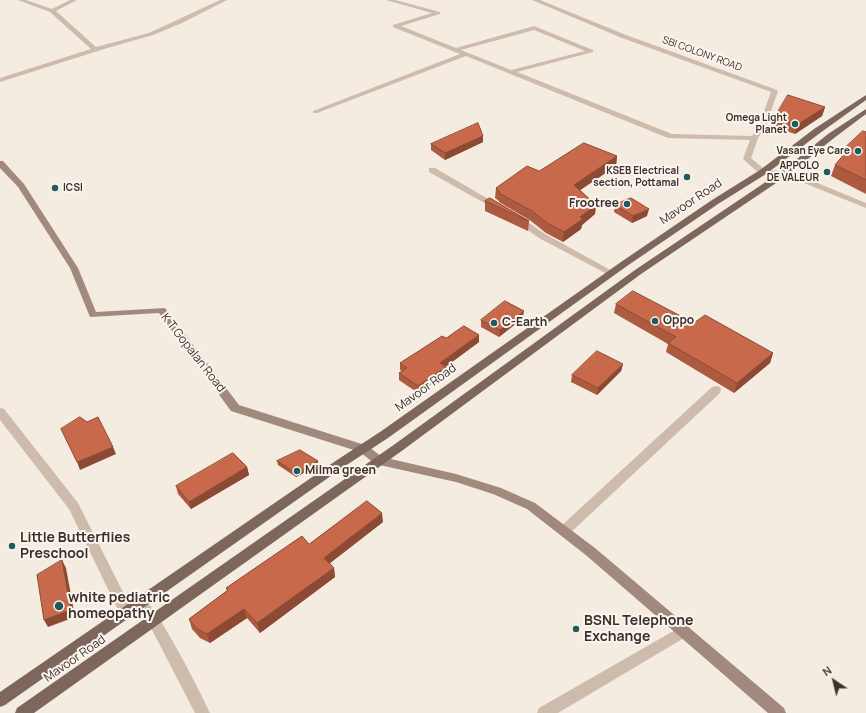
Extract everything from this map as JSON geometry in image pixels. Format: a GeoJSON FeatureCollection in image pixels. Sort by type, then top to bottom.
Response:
{"type":"FeatureCollection","features":[{"type":"Feature","properties":{"kind":"main road","name":"Mavoor Road"},"geometry":{"type":"LineString","coordinates":[[0,700],[364,449],[612,273],[715,202],[763,172],[866,97]]}},
{"type":"Feature","properties":{"kind":"main road","name":"Mavoor Road"},"geometry":{"type":"LineString","coordinates":[[22,713],[154,620],[356,472],[380,461],[638,272],[784,173],[830,136],[866,111]]}},
{"type":"Feature","properties":{"kind":"street"},"geometry":{"type":"LineString","coordinates":[[21,0],[52,11],[96,50]]}},
{"type":"Feature","properties":{"kind":"street"},"geometry":{"type":"LineString","coordinates":[[52,11],[74,0]]}},
{"type":"Feature","properties":{"kind":"street"},"geometry":{"type":"LineString","coordinates":[[0,80],[160,32],[224,0]]}},
{"type":"Feature","properties":{"kind":"street"},"geometry":{"type":"LineString","coordinates":[[389,0],[438,13],[395,26],[671,136],[754,138]]}},
{"type":"Feature","properties":{"kind":"street","name":"SBI COLONY ROAD"},"geometry":{"type":"LineString","coordinates":[[535,0],[565,14],[632,40],[775,92],[761,128],[754,138],[747,159],[763,172]]}},
{"type":"Feature","properties":{"kind":"street"},"geometry":{"type":"LineString","coordinates":[[456,50],[534,28],[591,51],[511,72]]}},
{"type":"Feature","properties":{"kind":"street"},"geometry":{"type":"LineString","coordinates":[[315,112],[466,54]]}},
{"type":"Feature","properties":{"kind":"street","name":"K T Gopalan Road"},"geometry":{"type":"LineString","coordinates":[[0,163],[21,186],[74,268],[93,315],[162,310],[235,408],[364,449]]}},
{"type":"Feature","properties":{"kind":"street"},"geometry":{"type":"LineString","coordinates":[[432,170],[510,214],[542,236],[612,273]]}},
{"type":"Feature","properties":{"kind":"street"},"geometry":{"type":"LineString","coordinates":[[763,172],[784,173],[866,206]]}},
{"type":"Feature","properties":{"kind":"street"},"geometry":{"type":"LineString","coordinates":[[564,531],[716,390]]}},
{"type":"Feature","properties":{"kind":"street"},"geometry":{"type":"LineString","coordinates":[[0,412],[74,506],[126,612]]}},
{"type":"Feature","properties":{"kind":"street"},"geometry":{"type":"LineString","coordinates":[[364,449],[380,461],[456,478],[497,491],[531,506],[592,552],[779,713]]}},
{"type":"Feature","properties":{"kind":"street"},"geometry":{"type":"LineString","coordinates":[[140,603],[154,620],[203,713]]}},
{"type":"Feature","properties":{"kind":"street"},"geometry":{"type":"LineString","coordinates":[[544,713],[684,631]]}},
{"type":"Feature","properties":{"kind":"building"},"geometry":{"type":"Polygon","coordinates":[[[788,95],[825,107],[797,125],[775,117],[788,95]]]}},
{"type":"Feature","properties":{"kind":"building"},"geometry":{"type":"Polygon","coordinates":[[[478,123],[483,136],[445,153],[431,144],[478,123]]]}},
{"type":"Feature","properties":{"kind":"building"},"geometry":{"type":"Polygon","coordinates":[[[863,131],[866,132],[866,180],[835,165],[850,147],[847,146],[863,131]]]}},
{"type":"Feature","properties":{"kind":"building"},"geometry":{"type":"Polygon","coordinates":[[[584,143],[617,156],[574,185],[596,205],[580,217],[583,219],[564,232],[547,223],[532,211],[499,193],[500,192],[496,188],[527,166],[539,171],[584,143]]]}},
{"type":"Feature","properties":{"kind":"building"},"geometry":{"type":"Polygon","coordinates":[[[490,198],[529,221],[485,201],[490,198]]]}},
{"type":"Feature","properties":{"kind":"building"},"geometry":{"type":"Polygon","coordinates":[[[631,198],[649,209],[633,216],[615,205],[631,198]]]}},
{"type":"Feature","properties":{"kind":"building"},"geometry":{"type":"Polygon","coordinates":[[[633,291],[694,323],[705,315],[773,353],[737,383],[668,343],[676,337],[616,304],[633,291]]]}},
{"type":"Feature","properties":{"kind":"building"},"geometry":{"type":"Polygon","coordinates":[[[505,301],[524,311],[500,330],[481,320],[505,301]]]}},
{"type":"Feature","properties":{"kind":"building"},"geometry":{"type":"Polygon","coordinates":[[[464,326],[479,335],[440,363],[446,367],[418,386],[399,373],[407,368],[400,363],[442,336],[446,338],[464,326]]]}},
{"type":"Feature","properties":{"kind":"building"},"geometry":{"type":"Polygon","coordinates":[[[597,351],[623,364],[598,388],[572,375],[597,351]]]}},
{"type":"Feature","properties":{"kind":"building"},"geometry":{"type":"Polygon","coordinates":[[[80,417],[87,422],[98,417],[113,447],[77,462],[61,429],[80,417]]]}},
{"type":"Feature","properties":{"kind":"building","name":"Milma green"},"geometry":{"type":"Polygon","coordinates":[[[300,450],[318,461],[296,473],[277,461],[300,450]]]}},
{"type":"Feature","properties":{"kind":"building"},"geometry":{"type":"Polygon","coordinates":[[[233,453],[247,467],[189,502],[176,486],[233,453]]]}},
{"type":"Feature","properties":{"kind":"building"},"geometry":{"type":"Polygon","coordinates":[[[367,501],[382,513],[324,558],[334,568],[257,623],[244,609],[207,634],[197,629],[189,619],[228,590],[226,588],[302,536],[309,544],[367,501]]]}},
{"type":"Feature","properties":{"kind":"building"},"geometry":{"type":"Polygon","coordinates":[[[62,560],[71,610],[44,620],[37,575],[62,560]]]}},
{"type":"Feature","properties":{"kind":"place","name":"Omega Light Planet"},"geometry":{"type":"Point","coordinates":[795,124]}},
{"type":"Feature","properties":{"kind":"place","name":"Vasan Eye Care"},"geometry":{"type":"Point","coordinates":[858,151]}},
{"type":"Feature","properties":{"kind":"place","name":"APPOLO DE VALEUR"},"geometry":{"type":"Point","coordinates":[827,172]}},
{"type":"Feature","properties":{"kind":"place","name":"KSEB Electrical section, Pottamal"},"geometry":{"type":"Point","coordinates":[687,177]}},
{"type":"Feature","properties":{"kind":"place","name":"ICSI"},"geometry":{"type":"Point","coordinates":[55,188]}},
{"type":"Feature","properties":{"kind":"place","name":"Frootree"},"geometry":{"type":"Point","coordinates":[627,204]}},
{"type":"Feature","properties":{"kind":"place","name":"Oppo"},"geometry":{"type":"Point","coordinates":[655,321]}},
{"type":"Feature","properties":{"kind":"place","name":"C-Earth"},"geometry":{"type":"Point","coordinates":[494,323]}},
{"type":"Feature","properties":{"kind":"place","name":"Milma green"},"geometry":{"type":"Point","coordinates":[297,471]}},
{"type":"Feature","properties":{"kind":"place","name":"Little Butterflies Preschool"},"geometry":{"type":"Point","coordinates":[12,546]}},
{"type":"Feature","properties":{"kind":"place","name":"white pediatric homeopathy"},"geometry":{"type":"Point","coordinates":[59,606]}},
{"type":"Feature","properties":{"kind":"place","name":"BSNL Telephone Exchange"},"geometry":{"type":"Point","coordinates":[576,629]}}]}
